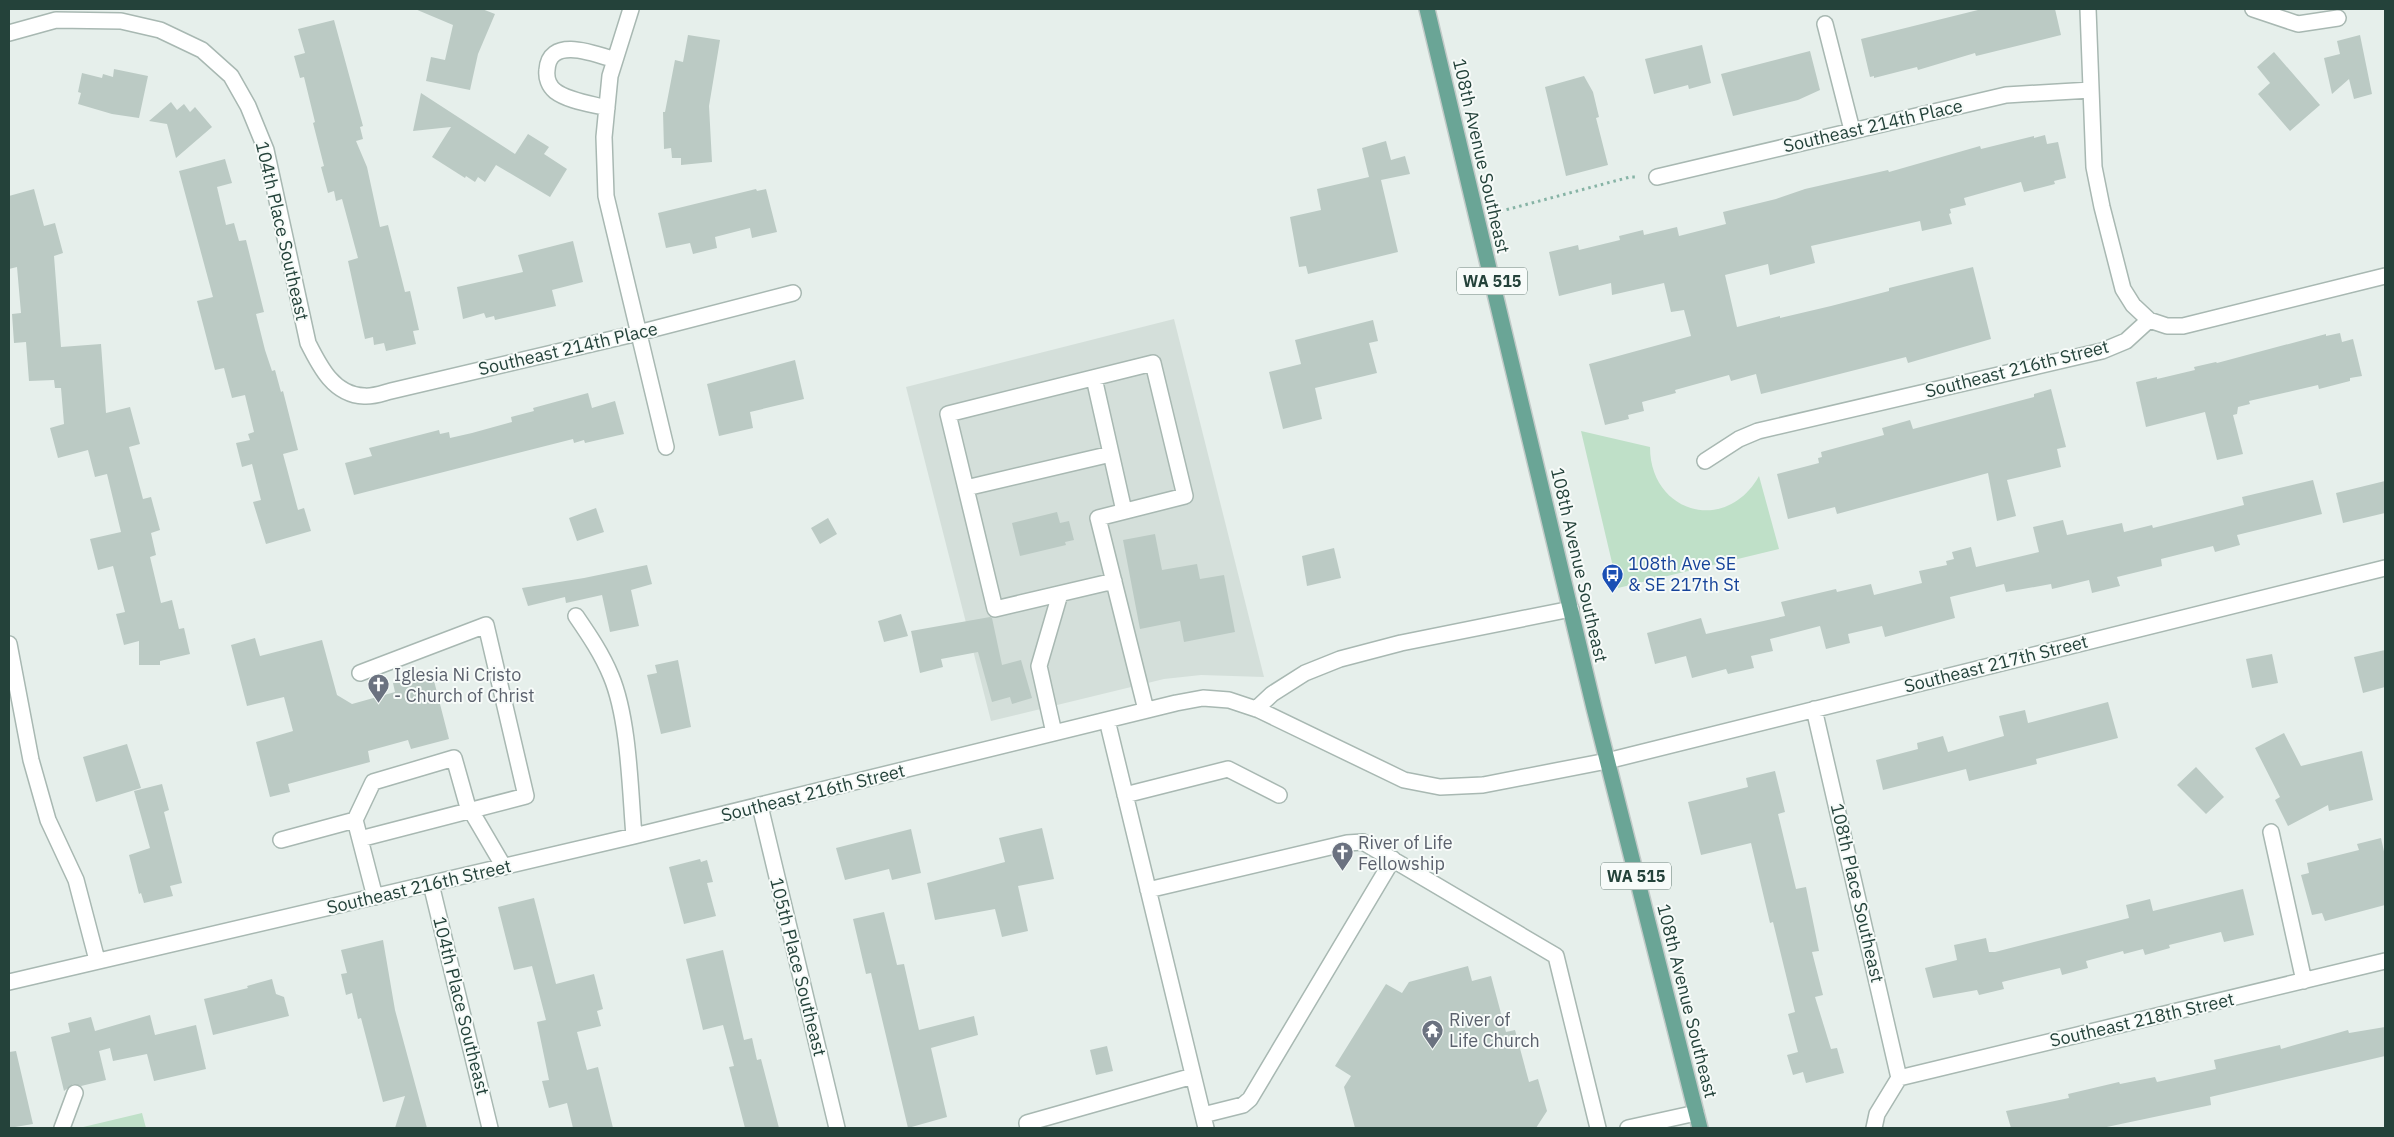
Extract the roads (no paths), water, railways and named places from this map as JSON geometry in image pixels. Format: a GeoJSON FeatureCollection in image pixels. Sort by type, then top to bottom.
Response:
{"type":"FeatureCollection","features":[{"type":"Feature","properties":{"kind":"main road","name":"108th Avenue Southeast"},"geometry":{"type":"LineString","coordinates":[[1427,9],[1607,761],[1700,1128]]}},
{"type":"Feature","properties":{"kind":"street"},"geometry":{"type":"LineString","coordinates":[[631,9],[610,76],[604,137],[606,196],[666,447]]}},
{"type":"Feature","properties":{"kind":"street"},"geometry":{"type":"LineString","coordinates":[[2088,9],[2094,167],[2123,289],[2133,305],[2149,320],[2167,326],[2183,326],[2385,276]]}},
{"type":"Feature","properties":{"kind":"street"},"geometry":{"type":"LineString","coordinates":[[2253,9],[2298,24],[2338,18]]}},
{"type":"Feature","properties":{"kind":"street","name":"104th Place Southeast"},"geometry":{"type":"LineString","coordinates":[[9,33],[54,14],[122,21],[160,30],[202,50],[231,76],[248,106],[266,150],[308,343],[322,371],[342,390]]}},
{"type":"Feature","properties":{"kind":"street"},"geometry":{"type":"LineString","coordinates":[[1825,24],[1852,130]]}},
{"type":"Feature","properties":{"kind":"street"},"geometry":{"type":"LineString","coordinates":[[607,108],[557,92],[550,85],[547,67],[557,52],[566,49],[576,49],[615,60]]}},
{"type":"Feature","properties":{"kind":"street","name":"Southeast 214th Place"},"geometry":{"type":"LineString","coordinates":[[1658,176],[2006,95],[2091,90]]}},
{"type":"Feature","properties":{"kind":"street","name":"Southeast 214th Place"},"geometry":{"type":"LineString","coordinates":[[342,390],[365,396],[638,333],[793,293]]}},
{"type":"Feature","properties":{"kind":"street","name":"Southeast 216th Street"},"geometry":{"type":"LineString","coordinates":[[1704,461],[1738,439],[1758,432],[2102,351],[2126,341],[2149,320]]}},
{"type":"Feature","properties":{"kind":"street"},"geometry":{"type":"LineString","coordinates":[[1114,581],[994,609],[948,414],[1153,363],[1185,496],[1098,518],[1114,581],[1146,710]]}},
{"type":"Feature","properties":{"kind":"street"},"geometry":{"type":"LineString","coordinates":[[1094,378],[1124,512]]}},
{"type":"Feature","properties":{"kind":"street"},"geometry":{"type":"LineString","coordinates":[[966,488],[1111,454]]}},
{"type":"Feature","properties":{"kind":"street","name":"Southeast 217th Street"},"geometry":{"type":"LineString","coordinates":[[1607,761],[2385,568]]}},
{"type":"Feature","properties":{"kind":"street"},"geometry":{"type":"LineString","coordinates":[[1054,733],[1039,666],[1060,594]]}},
{"type":"Feature","properties":{"kind":"street"},"geometry":{"type":"LineString","coordinates":[[1256,709],[1272,694],[1305,673],[1340,659],[1401,643],[1570,609]]}},
{"type":"Feature","properties":{"kind":"street"},"geometry":{"type":"LineString","coordinates":[[576,616],[612,676],[626,743],[634,836]]}},
{"type":"Feature","properties":{"kind":"street"},"geometry":{"type":"LineString","coordinates":[[360,673],[486,625],[526,796],[360,839]]}},
{"type":"Feature","properties":{"kind":"street"},"geometry":{"type":"LineString","coordinates":[[9,644],[31,760],[48,820],[76,880],[97,960]]}},
{"type":"Feature","properties":{"kind":"street","name":"Southeast 216th Street"},"geometry":{"type":"LineString","coordinates":[[9,982],[97,960],[504,867],[760,806],[1146,710],[1203,698],[1230,700],[1256,709],[1404,780],[1440,787],[1483,785],[1607,761]]}},
{"type":"Feature","properties":{"kind":"street","name":"108th Place Southeast"},"geometry":{"type":"LineString","coordinates":[[1814,709],[1899,1078]]}},
{"type":"Feature","properties":{"kind":"street"},"geometry":{"type":"LineString","coordinates":[[1106,720],[1204,1122],[1243,1105],[1250,1099],[1393,859]]}},
{"type":"Feature","properties":{"kind":"street"},"geometry":{"type":"LineString","coordinates":[[375,897],[355,820],[374,782],[454,758],[471,810],[504,867]]}},
{"type":"Feature","properties":{"kind":"street"},"geometry":{"type":"LineString","coordinates":[[1125,795],[1228,769],[1279,795]]}},
{"type":"Feature","properties":{"kind":"street","name":"105th Place Southeast"},"geometry":{"type":"LineString","coordinates":[[760,806],[837,1128]]}},
{"type":"Feature","properties":{"kind":"street"},"geometry":{"type":"LineString","coordinates":[[281,840],[355,820]]}},
{"type":"Feature","properties":{"kind":"street"},"geometry":{"type":"LineString","coordinates":[[2270,832],[2304,981]]}},
{"type":"Feature","properties":{"kind":"street"},"geometry":{"type":"LineString","coordinates":[[1148,890],[1347,843],[1363,842],[1556,956],[1598,1128]]}},
{"type":"Feature","properties":{"kind":"street","name":"104th Place Southeast"},"geometry":{"type":"LineString","coordinates":[[431,884],[490,1128]]}},
{"type":"Feature","properties":{"kind":"street","name":"Southeast 218th Street"},"geometry":{"type":"LineString","coordinates":[[1899,1078],[2385,961]]}},
{"type":"Feature","properties":{"kind":"street"},"geometry":{"type":"LineString","coordinates":[[1028,1128],[1026,1123],[1193,1076]]}},
{"type":"Feature","properties":{"kind":"street"},"geometry":{"type":"LineString","coordinates":[[1874,1128],[1877,1114],[1899,1078]]}},
{"type":"Feature","properties":{"kind":"street"},"geometry":{"type":"LineString","coordinates":[[62,1128],[76,1093]]}},
{"type":"Feature","properties":{"kind":"street"},"geometry":{"type":"LineString","coordinates":[[1628,1128],[1696,1113]]}},
{"type":"Feature","properties":{"kind":"place","name":"108th Ave SE & SE 217th St"},"geometry":{"type":"Point","coordinates":[1612,593]}},
{"type":"Feature","properties":{"kind":"place","name":"Iglesia Ni Cristo - Church of Christ"},"geometry":{"type":"Point","coordinates":[378,704]}},
{"type":"Feature","properties":{"kind":"place","name":"River of Life Fellowship"},"geometry":{"type":"Point","coordinates":[1342,872]}},
{"type":"Feature","properties":{"kind":"place","name":"River of Life Church"},"geometry":{"type":"Point","coordinates":[1433,1049]}}]}
